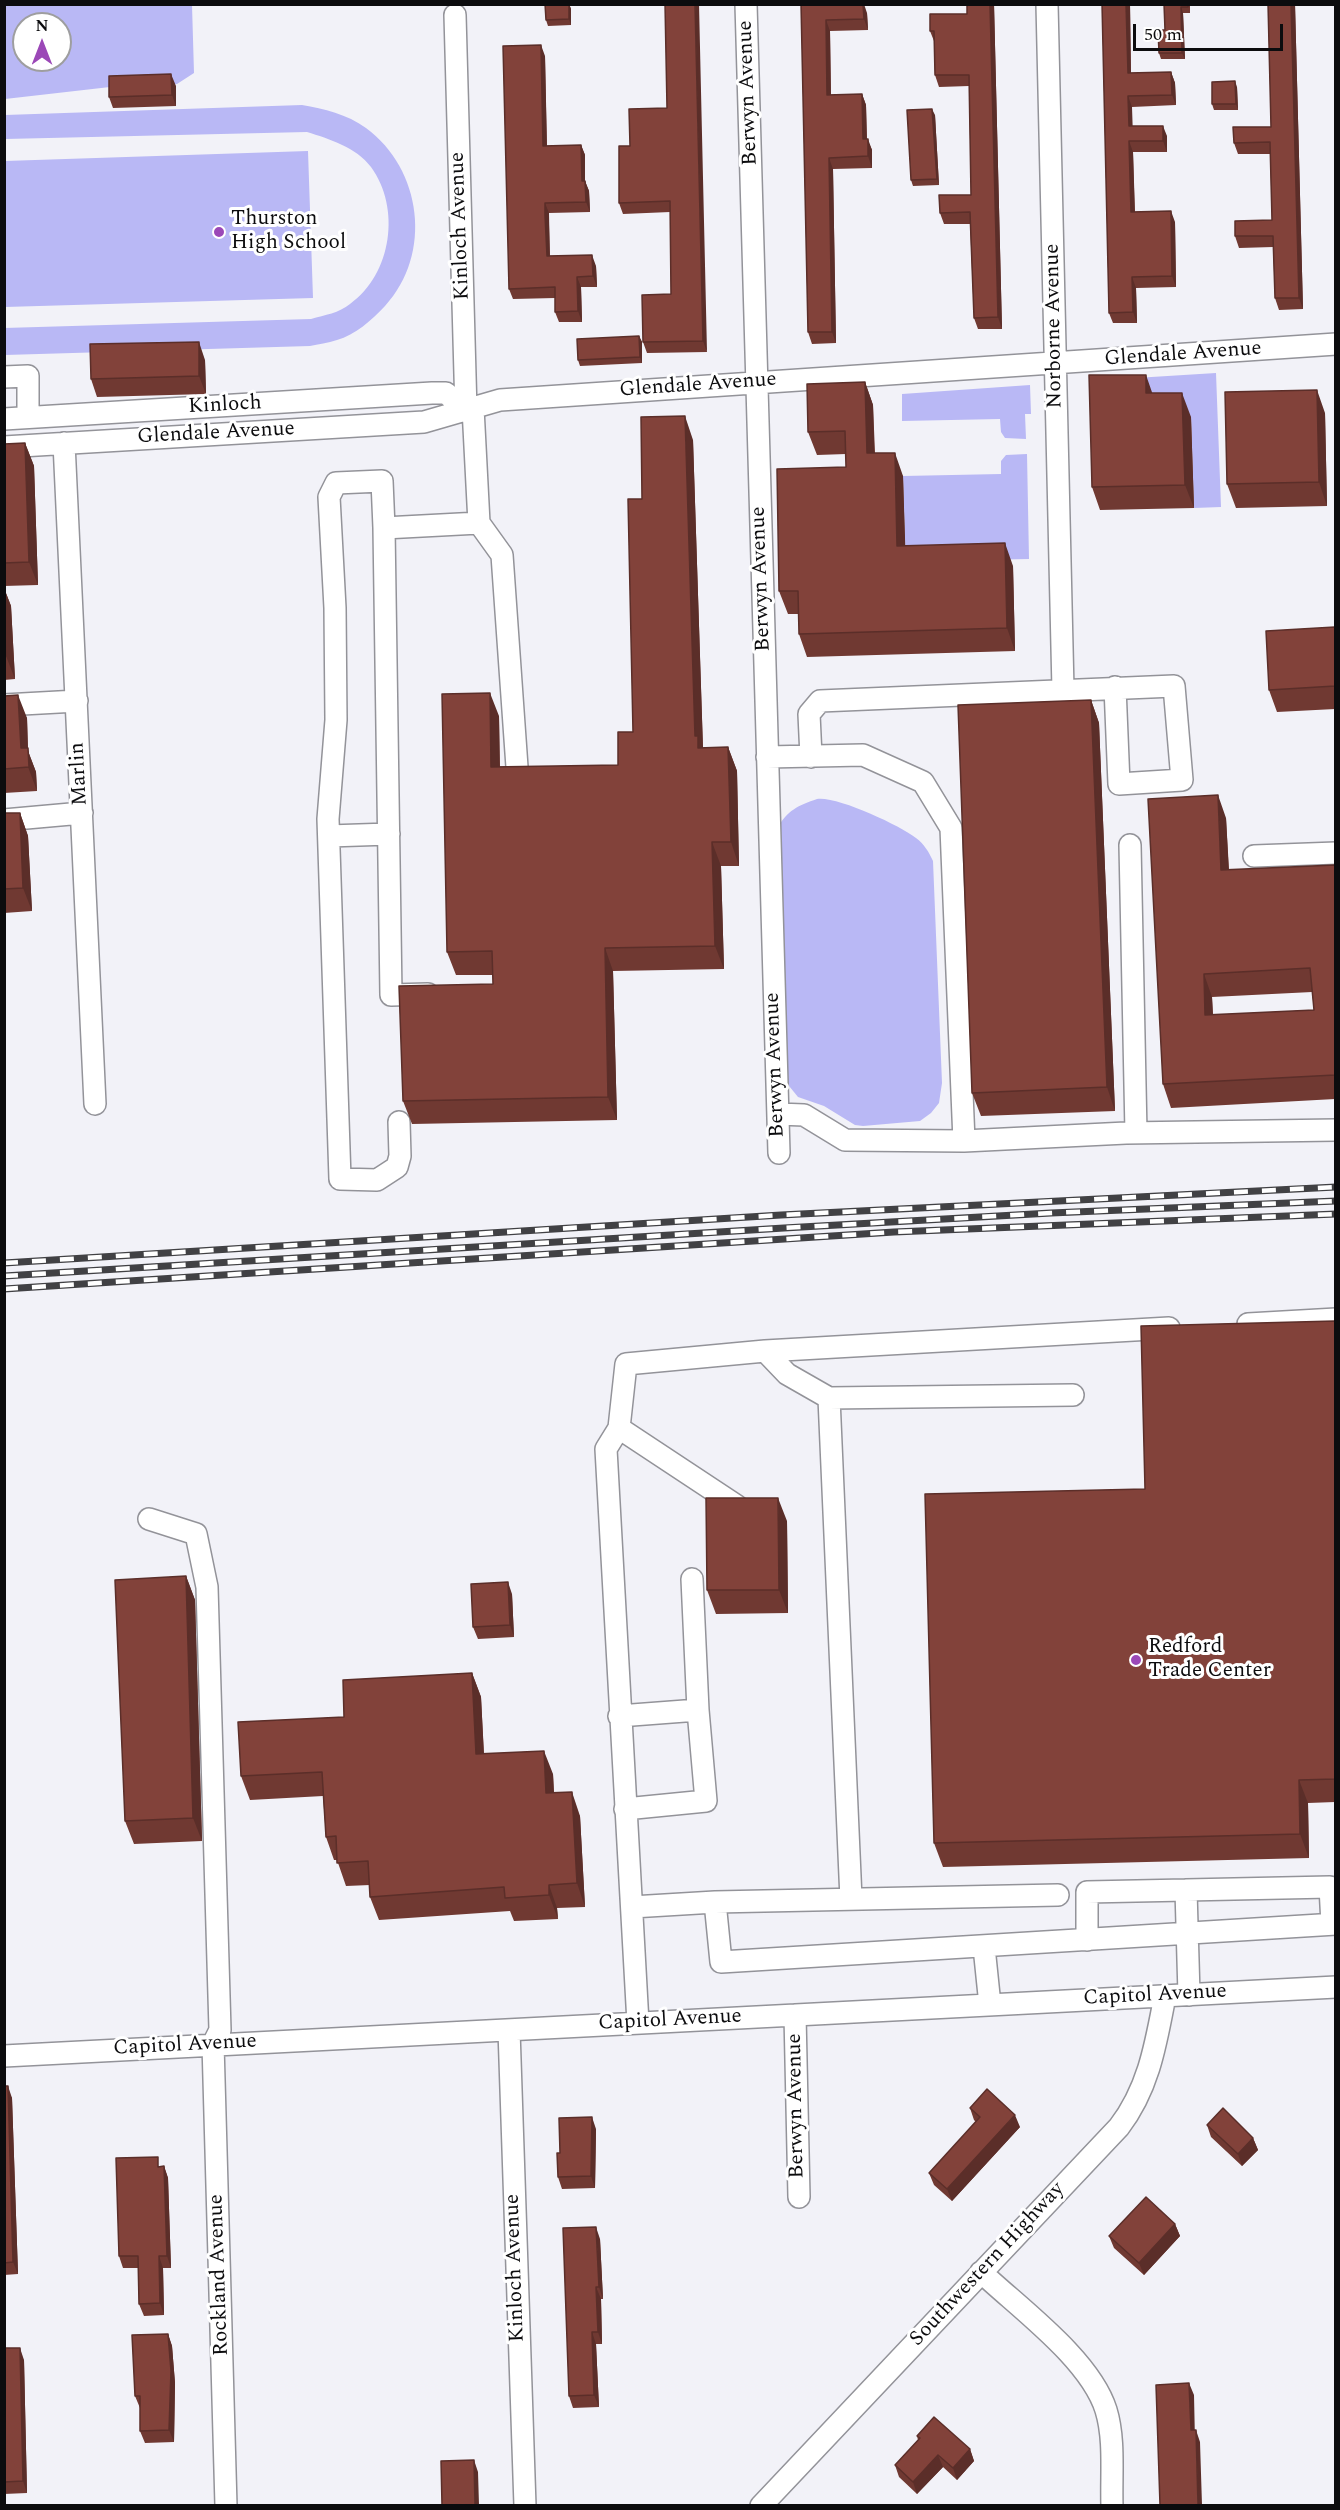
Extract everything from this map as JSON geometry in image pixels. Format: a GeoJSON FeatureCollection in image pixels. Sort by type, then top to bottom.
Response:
{"type":"FeatureCollection","features":[{"type":"Feature","properties":{"kind":"street","name":"Berwyn Avenue"},"geometry":{"type":"LineString","coordinates":[[746,4],[779,1153]]}},
{"type":"Feature","properties":{"kind":"street","name":"Norborne Avenue"},"geometry":{"type":"LineString","coordinates":[[1047,4],[1063,690]]}},
{"type":"Feature","properties":{"kind":"street","name":"Kinloch Avenue"},"geometry":{"type":"LineString","coordinates":[[455,15],[470,410],[479,523]]}},
{"type":"Feature","properties":{"kind":"street","name":"Glendale Avenue"},"geometry":{"type":"LineString","coordinates":[[4,447],[424,422],[500,400],[1335,344]]}},
{"type":"Feature","properties":{"kind":"street"},"geometry":{"type":"LineString","coordinates":[[4,377],[28,376],[28,417]]}},
{"type":"Feature","properties":{"kind":"street","name":"Kinloch"},"geometry":{"type":"LineString","coordinates":[[4,419],[446,393],[470,410]]}},
{"type":"Feature","properties":{"kind":"street","name":"Marlin"},"geometry":{"type":"LineString","coordinates":[[64,443],[95,1104]]}},
{"type":"Feature","properties":{"kind":"street"},"geometry":{"type":"LineString","coordinates":[[399,1122],[400,1156],[397,1167],[377,1180],[340,1179],[329,836],[336,720],[335,608],[329,497],[336,483],[382,481],[391,995],[446,994]]}},
{"type":"Feature","properties":{"kind":"street"},"geometry":{"type":"LineString","coordinates":[[384,528],[479,523],[502,555],[518,767]]}},
{"type":"Feature","properties":{"kind":"street"},"geometry":{"type":"LineString","coordinates":[[811,757],[809,714],[820,701],[1115,687],[1174,686],[1182,780],[1119,784],[1115,687]]}},
{"type":"Feature","properties":{"kind":"street"},"geometry":{"type":"LineString","coordinates":[[4,705],[76,700]]}},
{"type":"Feature","properties":{"kind":"street"},"geometry":{"type":"LineString","coordinates":[[767,757],[863,755],[923,782],[951,828],[964,1141]]}},
{"type":"Feature","properties":{"kind":"street"},"geometry":{"type":"LineString","coordinates":[[4,820],[82,813]]}},
{"type":"Feature","properties":{"kind":"street"},"geometry":{"type":"LineString","coordinates":[[329,836],[389,834]]}},
{"type":"Feature","properties":{"kind":"street"},"geometry":{"type":"LineString","coordinates":[[1130,845],[1136,1132]]}},
{"type":"Feature","properties":{"kind":"street"},"geometry":{"type":"LineString","coordinates":[[1254,856],[1335,853]]}},
{"type":"Feature","properties":{"kind":"street"},"geometry":{"type":"LineString","coordinates":[[778,1114],[804,1115],[845,1140],[964,1141],[1136,1132],[1335,1130]]}},
{"type":"Feature","properties":{"kind":"street"},"geometry":{"type":"LineString","coordinates":[[1228,1325],[1335,1319]]}},
{"type":"Feature","properties":{"kind":"street"},"geometry":{"type":"LineString","coordinates":[[638,2023],[619,1716],[606,1449],[619,1428],[626,1364],[765,1351],[1193,1327]]}},
{"type":"Feature","properties":{"kind":"street"},"geometry":{"type":"LineString","coordinates":[[765,1351],[787,1374],[829,1398],[1073,1395]]}},
{"type":"Feature","properties":{"kind":"street"},"geometry":{"type":"LineString","coordinates":[[829,1398],[851,1899]]}},
{"type":"Feature","properties":{"kind":"street"},"geometry":{"type":"LineString","coordinates":[[619,1428],[737,1506]]}},
{"type":"Feature","properties":{"kind":"street","name":"Rockland Avenue"},"geometry":{"type":"LineString","coordinates":[[149,1519],[196,1534],[207,1587],[220,2030],[213,2044],[226,2505]]}},
{"type":"Feature","properties":{"kind":"street"},"geometry":{"type":"LineString","coordinates":[[625,1809],[706,1801],[698,1710],[692,1580]]}},
{"type":"Feature","properties":{"kind":"street"},"geometry":{"type":"LineString","coordinates":[[619,1716],[698,1710]]}},
{"type":"Feature","properties":{"kind":"street"},"geometry":{"type":"LineString","coordinates":[[715,1902],[721,1962],[984,1947],[1334,1924],[1330,1887],[1087,1892],[1087,1940]]}},
{"type":"Feature","properties":{"kind":"street"},"geometry":{"type":"LineString","coordinates":[[1186,1890],[1189,1995]]}},
{"type":"Feature","properties":{"kind":"street"},"geometry":{"type":"LineString","coordinates":[[632,1907],[715,1902],[1058,1895]]}},
{"type":"Feature","properties":{"kind":"street"},"geometry":{"type":"LineString","coordinates":[[984,1947],[990,2005]]}},
{"type":"Feature","properties":{"kind":"street","name":"Capitol Avenue"},"geometry":{"type":"LineString","coordinates":[[4,2056],[1335,1987]]}},
{"type":"Feature","properties":{"kind":"street","name":"Southwestern Highway"},"geometry":{"type":"LineString","coordinates":[[761,2505],[1119,2127],[1133,2109],[1147,2078],[1165,1996]]}},
{"type":"Feature","properties":{"kind":"street","name":"Berwyn Avenue"},"geometry":{"type":"LineString","coordinates":[[795,2015],[799,2197]]}},
{"type":"Feature","properties":{"kind":"street","name":"Kinloch Avenue"},"geometry":{"type":"LineString","coordinates":[[509,2030],[525,2505]]}},
{"type":"Feature","properties":{"kind":"street"},"geometry":{"type":"LineString","coordinates":[[981,2271],[1081,2365],[1096,2386],[1106,2410],[1110,2436],[1112,2505]]}},
{"type":"Feature","properties":{"kind":"shaded area"},"geometry":{"type":"Polygon","coordinates":[[[4,5],[192,5],[194,73],[177,84],[110,87],[5,99],[4,5]]]}},
{"type":"Feature","properties":{"kind":"shaded area"},"geometry":{"type":"Polygon","coordinates":[[[302,105],[327,110],[366,128],[385,145],[399,166],[409,189],[414,213],[415,238],[410,262],[400,285],[385,306],[369,322],[344,338],[310,346],[5,355],[4,328],[311,319],[341,310],[364,291],[375,276],[388,240],[389,220],[380,183],[365,160],[342,145],[307,132],[5,139],[5,115],[302,105]]]}},
{"type":"Feature","properties":{"kind":"shaded area"},"geometry":{"type":"Polygon","coordinates":[[[308,151],[313,298],[5,307],[5,161],[308,151]]]}},
{"type":"Feature","properties":{"kind":"shaded area"},"geometry":{"type":"Polygon","coordinates":[[[1216,373],[1221,507],[1194,508],[1191,417],[1103,380],[1216,373]]]}},
{"type":"Feature","properties":{"kind":"shaded area"},"geometry":{"type":"Polygon","coordinates":[[[1030,385],[1031,414],[1025,414],[1026,439],[1005,438],[1001,432],[1000,419],[902,421],[902,394],[1030,385]]]}},
{"type":"Feature","properties":{"kind":"shaded area"},"geometry":{"type":"Polygon","coordinates":[[[1027,454],[1029,559],[977,560],[906,569],[903,476],[1001,474],[1001,461],[1006,455],[1027,454]]]}},
{"type":"Feature","properties":{"kind":"shaded area"},"geometry":{"type":"Polygon","coordinates":[[[817,799],[839,802],[868,812],[908,832],[926,848],[933,861],[942,1083],[939,1103],[920,1121],[855,1125],[824,1106],[798,1097],[785,1081],[778,828],[794,809],[817,799]]]}},
{"type":"Feature","properties":{"kind":"building"},"geometry":{"type":"Polygon","coordinates":[[[545,4],[569,4],[569,19],[546,20],[545,4]]]}},
{"type":"Feature","properties":{"kind":"building"},"geometry":{"type":"Polygon","coordinates":[[[665,4],[695,4],[703,341],[643,342],[642,295],[671,294],[670,201],[619,203],[619,146],[630,146],[629,109],[667,108],[665,4]]]}},
{"type":"Feature","properties":{"kind":"building"},"geometry":{"type":"Polygon","coordinates":[[[801,4],[863,4],[864,19],[826,20],[827,95],[862,94],[863,139],[868,139],[868,156],[829,158],[832,332],[808,332],[801,4]]]}},
{"type":"Feature","properties":{"kind":"building"},"geometry":{"type":"Polygon","coordinates":[[[967,4],[990,4],[998,317],[974,318],[970,212],[940,213],[939,195],[971,195],[969,75],[935,75],[934,31],[930,31],[930,14],[967,14],[967,4]]]}},
{"type":"Feature","properties":{"kind":"building"},"geometry":{"type":"Polygon","coordinates":[[[1102,4],[1126,4],[1128,73],[1171,72],[1172,95],[1128,96],[1129,126],[1163,126],[1163,141],[1129,141],[1131,212],[1171,211],[1172,276],[1132,277],[1133,312],[1109,313],[1102,4]]]}},
{"type":"Feature","properties":{"kind":"building"},"geometry":{"type":"Polygon","coordinates":[[[1164,4],[1188,4],[1188,7],[1181,7],[1182,53],[1159,53],[1158,30],[1165,30],[1164,4]]]}},
{"type":"Feature","properties":{"kind":"building"},"geometry":{"type":"Polygon","coordinates":[[[1268,4],[1291,4],[1299,298],[1275,298],[1273,236],[1235,236],[1235,221],[1272,220],[1270,142],[1234,143],[1233,127],[1271,127],[1268,4]]]}},
{"type":"Feature","properties":{"kind":"building"},"geometry":{"type":"Polygon","coordinates":[[[541,45],[543,146],[581,145],[582,181],[585,181],[586,202],[545,203],[547,256],[592,255],[593,276],[577,277],[578,311],[555,312],[555,287],[509,289],[503,46],[541,45]]]}},
{"type":"Feature","properties":{"kind":"building"},"geometry":{"type":"Polygon","coordinates":[[[171,74],[172,95],[109,97],[109,76],[171,74]]]}},
{"type":"Feature","properties":{"kind":"building"},"geometry":{"type":"Polygon","coordinates":[[[1235,81],[1236,104],[1212,104],[1212,82],[1235,81]]]}},
{"type":"Feature","properties":{"kind":"building"},"geometry":{"type":"Polygon","coordinates":[[[932,109],[937,179],[911,180],[907,110],[932,109]]]}},
{"type":"Feature","properties":{"kind":"building"},"geometry":{"type":"Polygon","coordinates":[[[639,336],[640,357],[578,360],[577,339],[639,336]]]}},
{"type":"Feature","properties":{"kind":"building"},"geometry":{"type":"Polygon","coordinates":[[[199,342],[199,376],[91,379],[90,344],[199,342]]]}},
{"type":"Feature","properties":{"kind":"building"},"geometry":{"type":"Polygon","coordinates":[[[1089,375],[1146,375],[1146,393],[1182,393],[1185,485],[1092,487],[1089,375]]]}},
{"type":"Feature","properties":{"kind":"building"},"geometry":{"type":"Polygon","coordinates":[[[865,382],[867,453],[895,453],[897,546],[1005,543],[1007,628],[799,634],[798,591],[779,591],[777,469],[846,467],[845,431],[808,432],[807,384],[865,382]]]}},
{"type":"Feature","properties":{"kind":"building"},"geometry":{"type":"Polygon","coordinates":[[[1317,390],[1319,482],[1227,484],[1225,392],[1317,390]]]}},
{"type":"Feature","properties":{"kind":"building"},"geometry":{"type":"Polygon","coordinates":[[[685,416],[695,736],[698,736],[698,748],[728,747],[731,842],[712,842],[715,946],[605,948],[608,1097],[403,1101],[399,986],[493,984],[492,951],[447,952],[442,694],[490,693],[491,767],[618,765],[618,732],[633,732],[628,499],[642,499],[641,417],[685,416]]]}},
{"type":"Feature","properties":{"kind":"building"},"geometry":{"type":"Polygon","coordinates":[[[25,443],[29,562],[4,563],[4,444],[25,443]]]}},
{"type":"Feature","properties":{"kind":"building"},"geometry":{"type":"Polygon","coordinates":[[[4,623],[6,656],[4,656],[4,623]]]}},
{"type":"Feature","properties":{"kind":"building"},"geometry":{"type":"Polygon","coordinates":[[[1335,627],[1335,686],[1269,690],[1266,631],[1335,627]]]}},
{"type":"Feature","properties":{"kind":"building"},"geometry":{"type":"Polygon","coordinates":[[[18,695],[21,748],[28,748],[29,767],[4,769],[4,696],[18,695]]]}},
{"type":"Feature","properties":{"kind":"building"},"geometry":{"type":"Polygon","coordinates":[[[1091,700],[1107,1087],[972,1093],[958,705],[1091,700]]]}},
{"type":"Feature","properties":{"kind":"building"},"geometry":{"type":"Polygon","coordinates":[[[1218,795],[1221,870],[1335,865],[1335,1075],[1163,1084],[1148,799],[1218,795]],[[1310,968],[1204,974],[1205,1015],[1314,1010],[1310,968]]]}},
{"type":"Feature","properties":{"kind":"building"},"geometry":{"type":"Polygon","coordinates":[[[4,813],[20,813],[23,888],[4,889],[4,813]]]}},
{"type":"Feature","properties":{"kind":"building","name":"Redford Trade Center"},"geometry":{"type":"Polygon","coordinates":[[[1335,1321],[1335,1779],[1299,1780],[1300,1834],[934,1843],[925,1494],[1145,1489],[1141,1326],[1335,1321]]]}},
{"type":"Feature","properties":{"kind":"building"},"geometry":{"type":"Polygon","coordinates":[[[706,1498],[778,1498],[779,1590],[707,1590],[706,1498]]]}},
{"type":"Feature","properties":{"kind":"building"},"geometry":{"type":"Polygon","coordinates":[[[186,1576],[193,1818],[125,1821],[115,1580],[186,1576]]]}},
{"type":"Feature","properties":{"kind":"building"},"geometry":{"type":"Polygon","coordinates":[[[508,1582],[510,1625],[473,1627],[471,1584],[508,1582]]]}},
{"type":"Feature","properties":{"kind":"building"},"geometry":{"type":"Polygon","coordinates":[[[472,1673],[476,1754],[544,1751],[546,1793],[572,1792],[577,1883],[549,1885],[549,1895],[505,1898],[504,1887],[370,1897],[368,1861],[337,1863],[336,1836],[326,1837],[322,1772],[241,1776],[238,1722],[344,1717],[343,1680],[472,1673]]]}},
{"type":"Feature","properties":{"kind":"building"},"geometry":{"type":"Polygon","coordinates":[[[4,2086],[8,2086],[13,2262],[4,2263],[4,2086]]]}},
{"type":"Feature","properties":{"kind":"building"},"geometry":{"type":"Polygon","coordinates":[[[987,2089],[1015,2115],[947,2189],[929,2173],[980,2117],[970,2108],[987,2089]]]}},
{"type":"Feature","properties":{"kind":"building"},"geometry":{"type":"Polygon","coordinates":[[[1223,2108],[1253,2138],[1238,2154],[1207,2125],[1223,2108]]]}},
{"type":"Feature","properties":{"kind":"building"},"geometry":{"type":"Polygon","coordinates":[[[592,2117],[591,2176],[558,2177],[559,2118],[592,2117]]]}},
{"type":"Feature","properties":{"kind":"building"},"geometry":{"type":"Polygon","coordinates":[[[158,2157],[158,2167],[164,2166],[167,2256],[159,2256],[160,2303],[139,2304],[138,2256],[119,2256],[116,2158],[158,2157]]]}},
{"type":"Feature","properties":{"kind":"building"},"geometry":{"type":"Polygon","coordinates":[[[1146,2197],[1175,2224],[1139,2263],[1109,2236],[1146,2197]]]}},
{"type":"Feature","properties":{"kind":"building"},"geometry":{"type":"Polygon","coordinates":[[[596,2227],[599,2287],[596,2287],[598,2332],[592,2332],[594,2395],[569,2396],[563,2228],[596,2227]]]}},
{"type":"Feature","properties":{"kind":"building"},"geometry":{"type":"Polygon","coordinates":[[[168,2334],[171,2371],[169,2430],[140,2431],[140,2396],[135,2396],[132,2335],[168,2334]]]}},
{"type":"Feature","properties":{"kind":"building"},"geometry":{"type":"Polygon","coordinates":[[[4,2348],[20,2348],[23,2481],[4,2482],[4,2348]]]}},
{"type":"Feature","properties":{"kind":"building"},"geometry":{"type":"Polygon","coordinates":[[[1189,2383],[1191,2430],[1196,2430],[1198,2505],[1160,2505],[1156,2385],[1189,2383]]]}},
{"type":"Feature","properties":{"kind":"building"},"geometry":{"type":"Polygon","coordinates":[[[934,2417],[970,2449],[953,2468],[938,2455],[913,2482],[895,2465],[920,2438],[917,2436],[934,2417]]]}},
{"type":"Feature","properties":{"kind":"building"},"geometry":{"type":"Polygon","coordinates":[[[474,2460],[475,2505],[442,2505],[441,2461],[474,2460]]]}},
{"type":"Feature","properties":{"kind":"railway"},"geometry":{"type":"LineString","coordinates":[[4,1263],[781,1215],[1336,1187]]}},
{"type":"Feature","properties":{"kind":"railway"},"geometry":{"type":"LineString","coordinates":[[4,1276],[784,1228],[1051,1213],[1336,1201]]}},
{"type":"Feature","properties":{"kind":"railway"},"geometry":{"type":"LineString","coordinates":[[4,1289],[894,1232],[1336,1214]]}},
{"type":"Feature","properties":{"kind":"place","name":"Thurston High School"},"geometry":{"type":"Point","coordinates":[219,232]}},
{"type":"Feature","properties":{"kind":"place","name":"Redford Trade Center"},"geometry":{"type":"Point","coordinates":[1136,1660]}}]}
